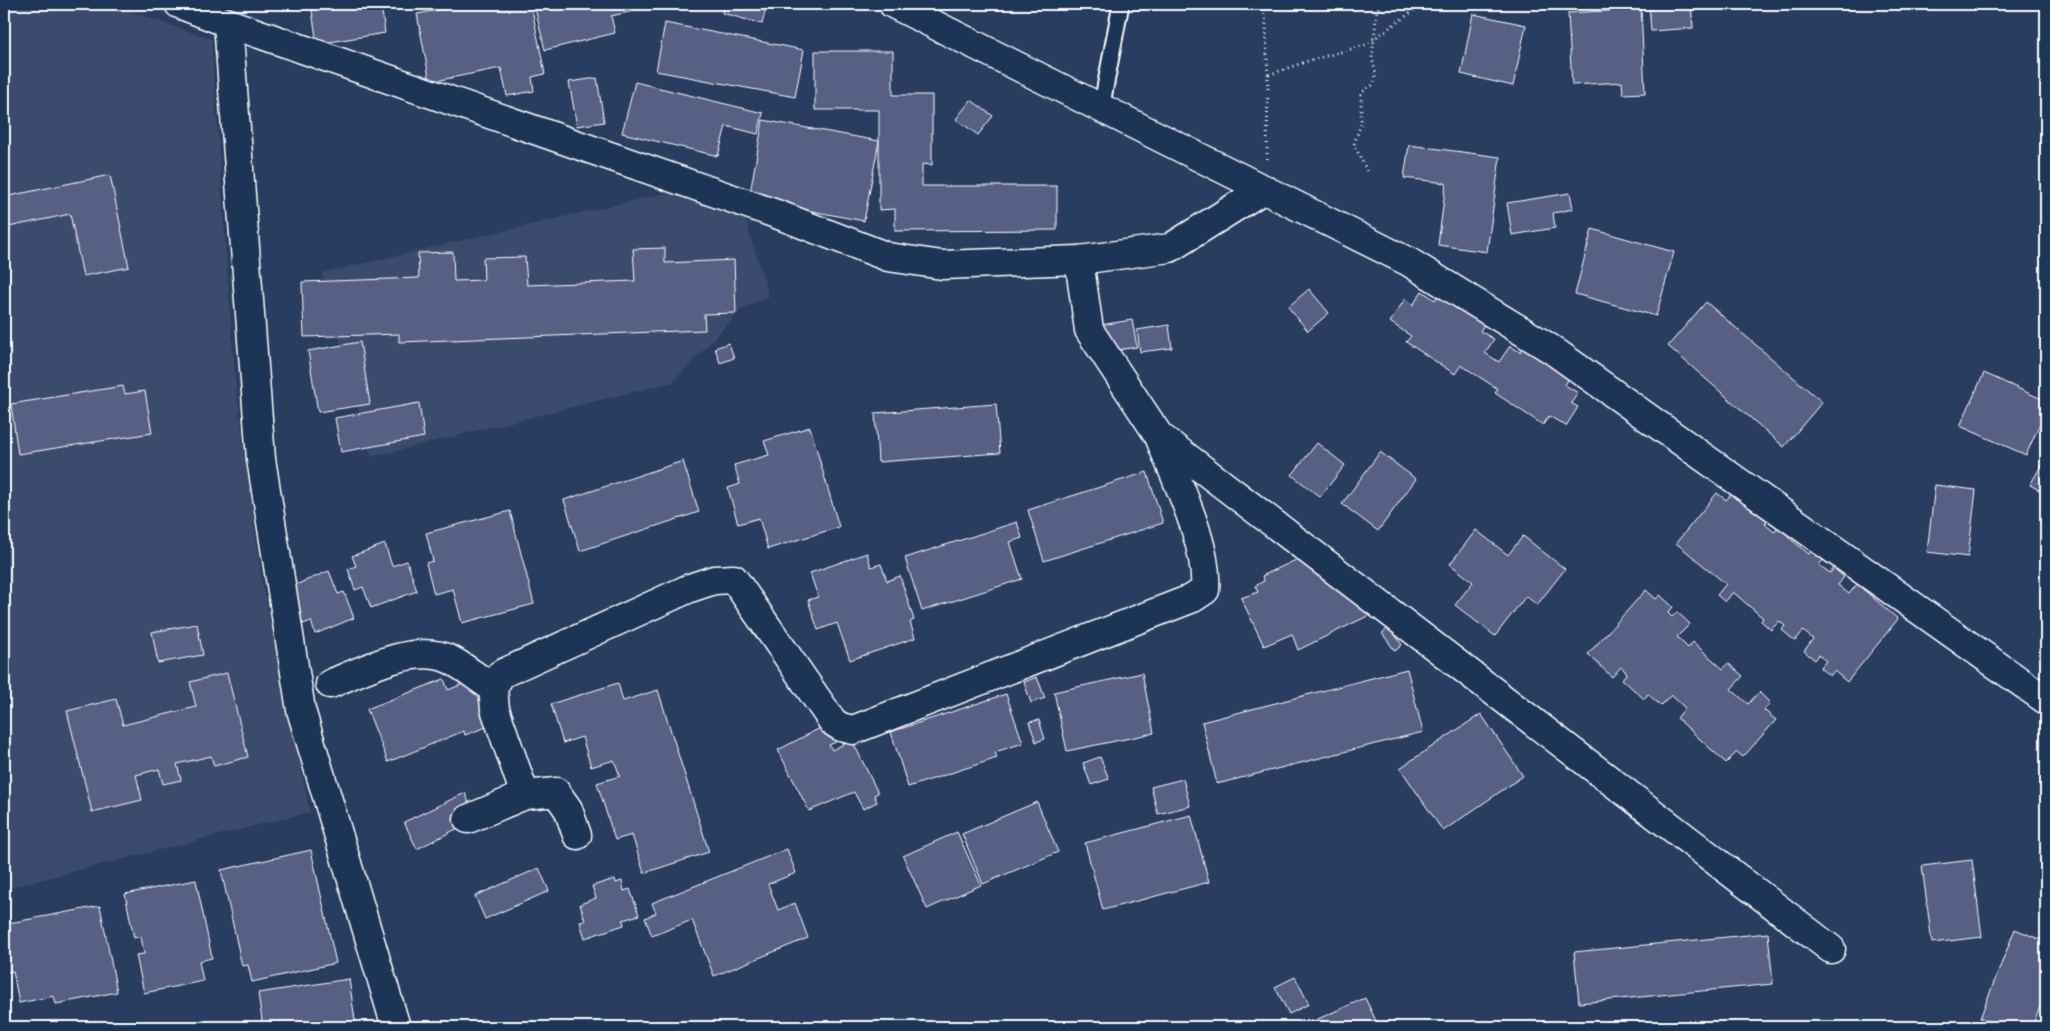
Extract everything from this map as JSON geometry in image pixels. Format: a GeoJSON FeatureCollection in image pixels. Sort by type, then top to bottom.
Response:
{"type":"FeatureCollection","features":[{"type":"Feature","properties":{"kind":"street"},"geometry":{"type":"LineString","coordinates":[[179,4],[228,23],[779,215],[888,257],[942,265],[1079,260],[1170,248],[1264,189]]}},
{"type":"Feature","properties":{"kind":"street"},"geometry":{"type":"LineString","coordinates":[[893,4],[1101,110],[1409,262],[1552,349],[2046,700]]}},
{"type":"Feature","properties":{"kind":"street"},"geometry":{"type":"LineString","coordinates":[[228,23],[261,459],[300,701],[396,1027]]}},
{"type":"Feature","properties":{"kind":"street"},"geometry":{"type":"LineString","coordinates":[[525,794],[498,718],[493,688],[501,674],[690,588],[714,580],[734,579],[833,722],[841,727],[853,730],[1193,598],[1205,590],[1204,560],[1158,436],[1090,330],[1079,260]]}},
{"type":"Feature","properties":{"kind":"street"},"geometry":{"type":"LineString","coordinates":[[1158,436],[1832,949]]}},
{"type":"Feature","properties":{"kind":"street"},"geometry":{"type":"LineString","coordinates":[[330,684],[366,669],[419,653],[450,659],[493,688]]}},
{"type":"Feature","properties":{"kind":"street"},"geometry":{"type":"LineString","coordinates":[[468,819],[525,794],[556,792],[568,809],[576,835]]}},
{"type":"Feature","properties":{"kind":"lane"},"geometry":{"type":"LineString","coordinates":[[1101,110],[1121,4]]}},
{"type":"Feature","properties":{"kind":"path"},"geometry":{"type":"LineString","coordinates":[[1263,4],[1267,24],[1266,50],[1268,75],[1268,146],[1264,189]]}},
{"type":"Feature","properties":{"kind":"path"},"geometry":{"type":"LineString","coordinates":[[1367,171],[1354,144],[1361,124],[1361,93],[1374,84],[1376,74],[1372,58],[1377,10],[1381,4]]}},
{"type":"Feature","properties":{"kind":"path"},"geometry":{"type":"LineString","coordinates":[[1268,75],[1365,45],[1423,4]]}},
{"type":"Feature","properties":{"kind":"shaded area"},"geometry":{"type":"Polygon","coordinates":[[[4,4],[109,4],[211,39],[235,379],[261,577],[310,812],[4,889],[4,4]]]}},
{"type":"Feature","properties":{"kind":"shaded area"},"geometry":{"type":"Polygon","coordinates":[[[692,187],[742,209],[769,296],[742,309],[673,382],[371,457],[322,273],[692,187]]]}},
{"type":"Feature","properties":{"kind":"building"},"geometry":{"type":"Polygon","coordinates":[[[311,4],[381,4],[385,33],[317,44],[311,4]]]}},
{"type":"Feature","properties":{"kind":"building"},"geometry":{"type":"Polygon","coordinates":[[[469,4],[531,4],[545,74],[532,77],[534,91],[507,96],[501,68],[430,82],[417,14],[469,4]]]}},
{"type":"Feature","properties":{"kind":"building"},"geometry":{"type":"Polygon","coordinates":[[[534,4],[632,4],[634,11],[611,16],[615,33],[545,50],[534,4]]]}},
{"type":"Feature","properties":{"kind":"building"},"geometry":{"type":"Polygon","coordinates":[[[724,4],[767,4],[762,24],[722,13],[724,4]]]}},
{"type":"Feature","properties":{"kind":"building"},"geometry":{"type":"Polygon","coordinates":[[[1649,4],[1691,4],[1693,28],[1651,31],[1649,4]]]}},
{"type":"Feature","properties":{"kind":"building"},"geometry":{"type":"Polygon","coordinates":[[[1641,9],[1645,93],[1623,94],[1622,82],[1572,85],[1568,13],[1641,9]]]}},
{"type":"Feature","properties":{"kind":"building"},"geometry":{"type":"Polygon","coordinates":[[[1473,14],[1526,25],[1513,86],[1461,74],[1473,14]]]}},
{"type":"Feature","properties":{"kind":"building"},"geometry":{"type":"Polygon","coordinates":[[[665,23],[804,50],[795,97],[656,71],[665,23]]]}},
{"type":"Feature","properties":{"kind":"building"},"geometry":{"type":"Polygon","coordinates":[[[815,51],[893,51],[893,95],[932,95],[932,165],[922,164],[922,186],[1057,186],[1057,230],[895,231],[895,209],[879,210],[879,110],[815,110],[815,51]]]}},
{"type":"Feature","properties":{"kind":"building"},"geometry":{"type":"Polygon","coordinates":[[[597,78],[604,122],[577,126],[569,82],[597,78]]]}},
{"type":"Feature","properties":{"kind":"building"},"geometry":{"type":"Polygon","coordinates":[[[635,82],[763,113],[758,134],[726,126],[718,156],[622,133],[635,82]]]}},
{"type":"Feature","properties":{"kind":"building"},"geometry":{"type":"Polygon","coordinates":[[[971,100],[993,116],[978,135],[956,119],[971,100]]]}},
{"type":"Feature","properties":{"kind":"building"},"geometry":{"type":"Polygon","coordinates":[[[763,120],[879,141],[864,221],[749,199],[763,120]]]}},
{"type":"Feature","properties":{"kind":"building"},"geometry":{"type":"Polygon","coordinates":[[[1409,145],[1500,157],[1487,252],[1438,245],[1446,183],[1404,178],[1409,145]]]}},
{"type":"Feature","properties":{"kind":"building"},"geometry":{"type":"Polygon","coordinates":[[[110,175],[129,267],[83,276],[70,214],[4,228],[4,197],[110,175]]]}},
{"type":"Feature","properties":{"kind":"building"},"geometry":{"type":"Polygon","coordinates":[[[1570,193],[1573,209],[1553,213],[1555,228],[1512,235],[1507,203],[1570,193]]]}},
{"type":"Feature","properties":{"kind":"building"},"geometry":{"type":"Polygon","coordinates":[[[1592,229],[1674,252],[1656,316],[1575,294],[1592,229]]]}},
{"type":"Feature","properties":{"kind":"building"},"geometry":{"type":"Polygon","coordinates":[[[665,248],[665,263],[734,260],[736,313],[704,314],[705,330],[399,342],[399,334],[304,337],[302,282],[419,278],[418,253],[453,252],[454,281],[484,280],[483,258],[525,257],[527,285],[635,281],[633,249],[665,248]]]}},
{"type":"Feature","properties":{"kind":"building"},"geometry":{"type":"Polygon","coordinates":[[[1309,289],[1329,313],[1308,331],[1288,307],[1309,289]]]}},
{"type":"Feature","properties":{"kind":"building"},"geometry":{"type":"Polygon","coordinates":[[[1422,291],[1435,300],[1440,292],[1486,322],[1480,331],[1494,339],[1485,353],[1499,362],[1510,346],[1520,352],[1526,344],[1572,373],[1565,385],[1578,393],[1571,403],[1578,407],[1566,426],[1549,416],[1543,425],[1495,393],[1498,389],[1461,365],[1455,374],[1406,342],[1411,336],[1390,322],[1405,299],[1413,305],[1422,291]]]}},
{"type":"Feature","properties":{"kind":"building"},"geometry":{"type":"Polygon","coordinates":[[[1706,302],[1822,402],[1784,447],[1668,346],[1706,302]]]}},
{"type":"Feature","properties":{"kind":"building"},"geometry":{"type":"Polygon","coordinates":[[[1132,320],[1137,347],[1098,353],[1094,326],[1132,320]]]}},
{"type":"Feature","properties":{"kind":"building"},"geometry":{"type":"Polygon","coordinates":[[[1169,325],[1172,348],[1140,352],[1137,330],[1169,325]]]}},
{"type":"Feature","properties":{"kind":"building"},"geometry":{"type":"Polygon","coordinates":[[[360,342],[370,404],[318,412],[308,351],[360,342]]]}},
{"type":"Feature","properties":{"kind":"building"},"geometry":{"type":"Polygon","coordinates":[[[729,343],[734,358],[720,363],[715,348],[729,343]]]}},
{"type":"Feature","properties":{"kind":"building"},"geometry":{"type":"Polygon","coordinates":[[[1984,373],[2046,401],[2046,410],[2026,455],[1960,426],[1984,373]]]}},
{"type":"Feature","properties":{"kind":"building"},"geometry":{"type":"Polygon","coordinates":[[[123,386],[125,394],[145,391],[152,433],[18,454],[11,404],[123,386]]]}},
{"type":"Feature","properties":{"kind":"building"},"geometry":{"type":"Polygon","coordinates":[[[419,403],[424,437],[341,452],[335,418],[419,403]]]}},
{"type":"Feature","properties":{"kind":"building"},"geometry":{"type":"Polygon","coordinates":[[[996,404],[1000,453],[878,462],[875,413],[996,404]]]}},
{"type":"Feature","properties":{"kind":"building"},"geometry":{"type":"Polygon","coordinates":[[[810,427],[839,527],[768,549],[759,518],[738,524],[728,488],[740,484],[734,465],[769,455],[764,441],[810,427]]]}},
{"type":"Feature","properties":{"kind":"building"},"geometry":{"type":"Polygon","coordinates":[[[1317,443],[1345,465],[1320,497],[1292,475],[1317,443]]]}},
{"type":"Feature","properties":{"kind":"building"},"geometry":{"type":"Polygon","coordinates":[[[1380,452],[1416,479],[1378,531],[1342,504],[1380,452]]]}},
{"type":"Feature","properties":{"kind":"building"},"geometry":{"type":"Polygon","coordinates":[[[2046,457],[2046,494],[2030,485],[2046,457]]]}},
{"type":"Feature","properties":{"kind":"building"},"geometry":{"type":"Polygon","coordinates":[[[683,461],[699,512],[580,551],[564,500],[683,461]]]}},
{"type":"Feature","properties":{"kind":"building"},"geometry":{"type":"Polygon","coordinates":[[[1147,472],[1163,523],[1044,561],[1028,510],[1147,472]]]}},
{"type":"Feature","properties":{"kind":"building"},"geometry":{"type":"Polygon","coordinates":[[[1935,485],[1976,490],[1968,557],[1927,552],[1935,485]]]}},
{"type":"Feature","properties":{"kind":"building"},"geometry":{"type":"Polygon","coordinates":[[[1734,491],[1771,517],[1765,524],[1774,532],[1782,522],[1793,531],[1788,537],[1809,554],[1816,546],[1827,555],[1819,565],[1830,573],[1834,568],[1844,577],[1838,585],[1849,594],[1857,584],[1898,619],[1847,682],[1834,671],[1830,676],[1820,668],[1826,661],[1819,655],[1815,660],[1804,651],[1813,639],[1803,631],[1795,641],[1782,630],[1785,626],[1779,621],[1771,630],[1761,621],[1763,618],[1733,592],[1725,602],[1717,595],[1726,584],[1676,543],[1717,493],[1726,500],[1734,491]]]}},
{"type":"Feature","properties":{"kind":"building"},"geometry":{"type":"Polygon","coordinates":[[[510,511],[534,604],[462,623],[453,589],[434,594],[426,563],[433,561],[426,533],[510,511]]]}},
{"type":"Feature","properties":{"kind":"building"},"geometry":{"type":"Polygon","coordinates":[[[1017,522],[1022,538],[1010,542],[1022,579],[922,611],[905,558],[1017,522]]]}},
{"type":"Feature","properties":{"kind":"building"},"geometry":{"type":"Polygon","coordinates":[[[1476,530],[1508,555],[1523,536],[1565,569],[1537,605],[1526,596],[1495,636],[1455,605],[1473,582],[1450,564],[1476,530]]]}},
{"type":"Feature","properties":{"kind":"building"},"geometry":{"type":"Polygon","coordinates":[[[385,544],[392,566],[407,561],[417,591],[371,608],[363,587],[355,590],[348,569],[356,566],[352,556],[385,544]]]}},
{"type":"Feature","properties":{"kind":"building"},"geometry":{"type":"Polygon","coordinates":[[[867,553],[871,567],[881,564],[887,581],[900,576],[914,620],[910,622],[915,638],[850,660],[837,623],[818,630],[808,600],[818,597],[810,573],[867,553]]]}},
{"type":"Feature","properties":{"kind":"building"},"geometry":{"type":"Polygon","coordinates":[[[1298,559],[1376,612],[1298,650],[1292,634],[1264,646],[1241,598],[1258,592],[1255,586],[1264,581],[1262,576],[1298,559]]]}},
{"type":"Feature","properties":{"kind":"building"},"geometry":{"type":"Polygon","coordinates":[[[329,571],[338,594],[344,592],[354,618],[315,634],[311,621],[303,624],[288,588],[329,571]]]}},
{"type":"Feature","properties":{"kind":"building"},"geometry":{"type":"Polygon","coordinates":[[[1646,590],[1656,599],[1660,595],[1673,607],[1668,613],[1672,617],[1677,612],[1690,624],[1677,637],[1688,648],[1693,642],[1723,669],[1728,663],[1743,676],[1731,689],[1748,704],[1759,692],[1770,703],[1764,710],[1776,720],[1743,757],[1737,752],[1726,763],[1677,718],[1685,708],[1671,695],[1661,706],[1648,694],[1644,699],[1622,679],[1627,673],[1621,667],[1612,677],[1588,654],[1646,590]]]}},
{"type":"Feature","properties":{"kind":"building"},"geometry":{"type":"Polygon","coordinates":[[[197,624],[203,655],[158,663],[152,632],[197,624]]]}},
{"type":"Feature","properties":{"kind":"building"},"geometry":{"type":"Polygon","coordinates":[[[1390,627],[1402,645],[1395,651],[1382,633],[1390,627]]]}},
{"type":"Feature","properties":{"kind":"building"},"geometry":{"type":"Polygon","coordinates":[[[1407,669],[1423,732],[1217,784],[1202,722],[1407,669]]]}},
{"type":"Feature","properties":{"kind":"building"},"geometry":{"type":"Polygon","coordinates":[[[227,673],[248,757],[214,766],[211,756],[177,764],[181,780],[163,784],[159,769],[136,775],[142,800],[92,812],[67,711],[116,699],[123,725],[196,707],[190,682],[227,673]]]}},
{"type":"Feature","properties":{"kind":"building"},"geometry":{"type":"Polygon","coordinates":[[[1142,673],[1154,733],[1067,751],[1054,692],[1142,673]]]}},
{"type":"Feature","properties":{"kind":"building"},"geometry":{"type":"Polygon","coordinates":[[[482,676],[500,722],[465,735],[464,731],[388,762],[367,709],[444,679],[448,690],[482,676]]]}},
{"type":"Feature","properties":{"kind":"building"},"geometry":{"type":"Polygon","coordinates":[[[1037,677],[1045,698],[1031,703],[1024,682],[1037,677]]]}},
{"type":"Feature","properties":{"kind":"building"},"geometry":{"type":"Polygon","coordinates":[[[618,683],[623,701],[658,690],[709,852],[644,873],[632,835],[615,840],[597,783],[620,776],[614,760],[591,767],[582,737],[563,743],[551,704],[618,683]]]}},
{"type":"Feature","properties":{"kind":"building"},"geometry":{"type":"Polygon","coordinates":[[[1006,694],[1023,743],[995,752],[997,758],[908,787],[891,732],[1006,694]]]}},
{"type":"Feature","properties":{"kind":"building"},"geometry":{"type":"Polygon","coordinates":[[[1481,714],[1523,776],[1443,831],[1400,768],[1481,714]]]}},
{"type":"Feature","properties":{"kind":"building"},"geometry":{"type":"Polygon","coordinates":[[[1039,720],[1045,739],[1036,742],[1029,722],[1039,720]]]}},
{"type":"Feature","properties":{"kind":"building"},"geometry":{"type":"Polygon","coordinates":[[[828,724],[836,742],[829,745],[832,750],[852,740],[878,793],[874,795],[877,802],[863,809],[854,792],[809,811],[778,750],[828,724]]]}},
{"type":"Feature","properties":{"kind":"building"},"geometry":{"type":"Polygon","coordinates":[[[1100,757],[1109,779],[1091,785],[1083,763],[1100,757]]]}},
{"type":"Feature","properties":{"kind":"building"},"geometry":{"type":"Polygon","coordinates":[[[1183,779],[1190,806],[1158,814],[1151,787],[1183,779]]]}},
{"type":"Feature","properties":{"kind":"building"},"geometry":{"type":"Polygon","coordinates":[[[465,793],[476,819],[417,849],[404,822],[465,793]]]}},
{"type":"Feature","properties":{"kind":"building"},"geometry":{"type":"Polygon","coordinates":[[[1037,802],[1058,852],[983,884],[962,834],[1037,802]]]}},
{"type":"Feature","properties":{"kind":"building"},"geometry":{"type":"Polygon","coordinates":[[[1191,815],[1209,882],[1103,910],[1085,843],[1191,815]]]}},
{"type":"Feature","properties":{"kind":"building"},"geometry":{"type":"Polygon","coordinates":[[[957,832],[981,885],[927,909],[903,856],[957,832]]]}},
{"type":"Feature","properties":{"kind":"building"},"geometry":{"type":"Polygon","coordinates":[[[787,849],[796,873],[768,884],[778,910],[795,903],[808,938],[714,976],[692,920],[652,936],[645,918],[656,913],[652,903],[787,849]]]}},
{"type":"Feature","properties":{"kind":"building"},"geometry":{"type":"Polygon","coordinates":[[[311,850],[336,963],[252,982],[248,965],[242,966],[221,870],[311,850]]]}},
{"type":"Feature","properties":{"kind":"building"},"geometry":{"type":"Polygon","coordinates":[[[1972,860],[1982,937],[1932,943],[1922,866],[1972,860]]]}},
{"type":"Feature","properties":{"kind":"building"},"geometry":{"type":"Polygon","coordinates":[[[539,868],[549,891],[485,919],[475,896],[539,868]]]}},
{"type":"Feature","properties":{"kind":"building"},"geometry":{"type":"Polygon","coordinates":[[[615,879],[616,883],[622,881],[624,891],[630,889],[639,915],[623,920],[624,925],[585,938],[580,922],[585,921],[580,904],[596,898],[592,886],[615,879]]]}},
{"type":"Feature","properties":{"kind":"building"},"geometry":{"type":"Polygon","coordinates":[[[196,880],[212,958],[199,961],[203,981],[144,993],[136,955],[144,954],[141,936],[134,938],[125,894],[196,880]]]}},
{"type":"Feature","properties":{"kind":"building"},"geometry":{"type":"Polygon","coordinates":[[[100,906],[117,992],[56,1004],[54,996],[19,1003],[13,971],[4,973],[4,924],[100,906]]]}},
{"type":"Feature","properties":{"kind":"building"},"geometry":{"type":"Polygon","coordinates":[[[2015,929],[2046,942],[2046,991],[2032,1027],[2003,1027],[1980,1018],[2015,929]]]}},
{"type":"Feature","properties":{"kind":"building"},"geometry":{"type":"Polygon","coordinates":[[[1768,933],[1773,984],[1579,1003],[1574,952],[1768,933]]]}},
{"type":"Feature","properties":{"kind":"building"},"geometry":{"type":"Polygon","coordinates":[[[1295,977],[1309,1004],[1289,1014],[1275,987],[1295,977]]]}},
{"type":"Feature","properties":{"kind":"building"},"geometry":{"type":"Polygon","coordinates":[[[349,979],[356,1027],[263,1027],[258,993],[349,979]]]}},
{"type":"Feature","properties":{"kind":"building"},"geometry":{"type":"Polygon","coordinates":[[[1365,998],[1379,1027],[1300,1027],[1365,998]]]}}]}
